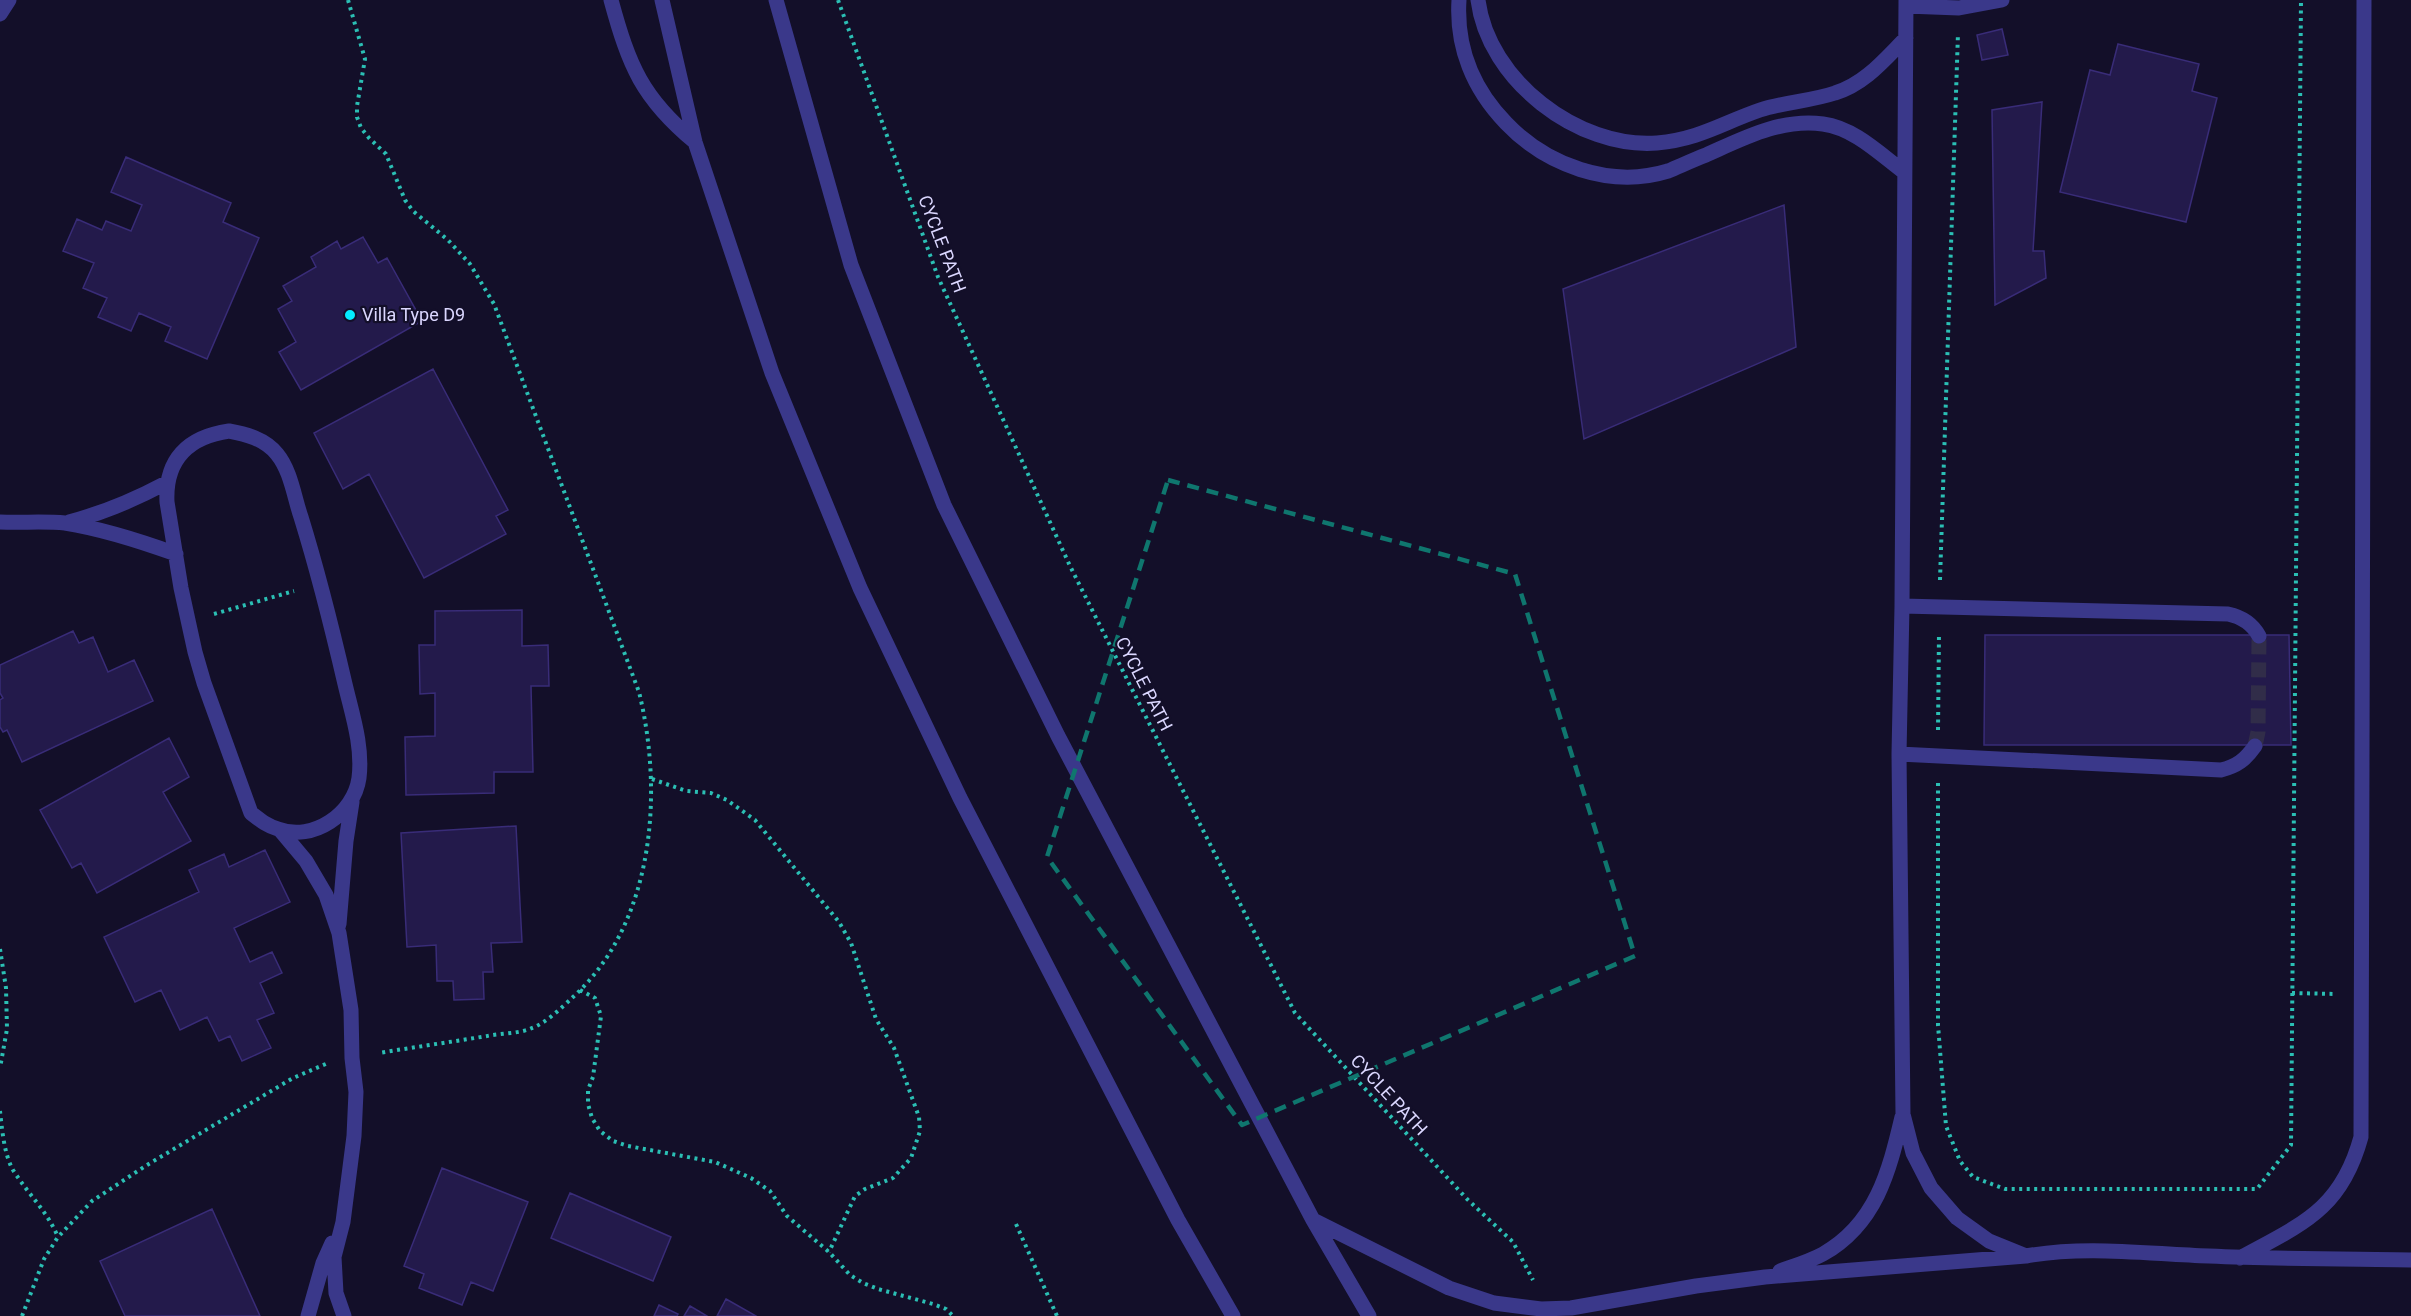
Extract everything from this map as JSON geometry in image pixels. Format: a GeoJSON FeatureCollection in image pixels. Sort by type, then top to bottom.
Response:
{"type":"FeatureCollection","features":[{"type":"Feature","properties":{"kind":"street"},"geometry":{"type":"LineString","coordinates":[[0,14],[9,0]]}},
{"type":"Feature","properties":{"kind":"street"},"geometry":{"type":"LineString","coordinates":[[611,0],[633,67],[649,96],[670,121],[695,142]]}},
{"type":"Feature","properties":{"kind":"street"},"geometry":{"type":"LineString","coordinates":[[662,0],[695,142],[772,373],[860,588],[960,798],[1178,1220],[1233,1316]]}},
{"type":"Feature","properties":{"kind":"street"},"geometry":{"type":"LineString","coordinates":[[776,0],[851,266],[944,505],[1058,736],[1313,1220],[1369,1316]]}},
{"type":"Feature","properties":{"kind":"street"},"geometry":{"type":"LineString","coordinates":[[1459,0],[1458,17],[1462,51],[1475,84],[1495,113],[1522,140],[1554,160],[1591,173],[1629,177],[1666,171],[1767,130],[1798,123],[1824,124],[1848,132],[1904,172]]}},
{"type":"Feature","properties":{"kind":"street"},"geometry":{"type":"LineString","coordinates":[[1478,0],[1488,37],[1504,64],[1524,88],[1545,107],[1581,128],[1617,140],[1655,143],[1693,138],[1776,105],[1836,93],[1855,85],[1906,38]]}},
{"type":"Feature","properties":{"kind":"street"},"geometry":{"type":"LineString","coordinates":[[1765,1277],[1823,1254],[1847,1236],[1867,1215],[1882,1190],[1892,1162],[1903,1114],[1899,754],[1906,3],[1959,8],[2002,0]]}},
{"type":"Feature","properties":{"kind":"street"},"geometry":{"type":"LineString","coordinates":[[2240,1258],[2302,1225],[2323,1208],[2340,1187],[2354,1162],[2361,1137],[2364,0]]}},
{"type":"Feature","properties":{"kind":"street"},"geometry":{"type":"LineString","coordinates":[[339,933],[346,841],[358,779],[359,761],[356,730],[321,584],[285,468],[276,453],[262,441],[246,434],[229,431],[211,434],[181,452],[166,483],[167,502],[188,622],[204,683],[251,813],[265,824],[280,830],[298,832],[315,829],[331,821],[344,810],[354,795]]}},
{"type":"Feature","properties":{"kind":"street"},"geometry":{"type":"LineString","coordinates":[[63,523],[107,510],[166,483]]}},
{"type":"Feature","properties":{"kind":"street"},"geometry":{"type":"LineString","coordinates":[[0,522],[63,523],[101,530],[139,540],[176,555]]}},
{"type":"Feature","properties":{"kind":"street"},"geometry":{"type":"LineString","coordinates":[[1902,606],[2228,614],[2239,616],[2249,622],[2259,636]]}},
{"type":"Feature","properties":{"kind":"street"},"geometry":{"type":"LineString","coordinates":[[1899,754],[2221,770],[2241,762],[2255,746]]}},
{"type":"Feature","properties":{"kind":"street"},"geometry":{"type":"LineString","coordinates":[[280,830],[306,861],[326,895],[339,933],[351,1010],[352,1058],[356,1092],[354,1136],[342,1222],[334,1257],[336,1293],[344,1316]]}},
{"type":"Feature","properties":{"kind":"street"},"geometry":{"type":"LineString","coordinates":[[1903,1114],[1913,1153],[1931,1188],[1957,1218],[1989,1241],[2026,1256]]}},
{"type":"Feature","properties":{"kind":"street"},"geometry":{"type":"LineString","coordinates":[[1313,1220],[1449,1288],[1494,1303],[1541,1309],[1571,1308],[1696,1286],[1765,1277],[2026,1256],[2052,1251],[2240,1258],[2411,1260]]}},
{"type":"Feature","properties":{"kind":"street"},"geometry":{"type":"LineString","coordinates":[[308,1316],[323,1263],[342,1222]]}},
{"type":"Feature","properties":{"kind":"path"},"geometry":{"type":"LineString","coordinates":[[22,1316],[44,1259],[58,1237],[92,1201],[147,1165],[293,1078],[321,1065],[352,1058],[532,1028],[558,1011],[600,967],[617,941],[632,908],[642,874],[651,808],[652,779],[646,720],[639,692],[494,304],[470,264],[405,200],[386,154],[361,128],[357,117],[357,106],[364,59],[348,0]]}},
{"type":"Feature","properties":{"kind":"path","name":"CYCLE PATH"},"geometry":{"type":"LineString","coordinates":[[838,0],[938,277],[1070,566],[1295,1013],[1467,1199],[1513,1242],[1533,1281],[1541,1309]]}},
{"type":"Feature","properties":{"kind":"path"},"geometry":{"type":"LineString","coordinates":[[1938,1025],[1939,607],[1959,8]]}},
{"type":"Feature","properties":{"kind":"path"},"geometry":{"type":"LineString","coordinates":[[188,622],[321,584]]}},
{"type":"Feature","properties":{"kind":"path"},"geometry":{"type":"LineString","coordinates":[[652,779],[686,792],[711,793],[745,811],[755,820],[839,922],[850,944],[876,1019],[894,1048],[916,1103],[920,1131],[911,1158],[893,1178],[865,1189],[855,1196],[829,1252]]}},
{"type":"Feature","properties":{"kind":"path"},"geometry":{"type":"LineString","coordinates":[[0,949],[6,988],[7,1029],[0,1068]]}},
{"type":"Feature","properties":{"kind":"path"},"geometry":{"type":"LineString","coordinates":[[580,990],[595,998],[601,1016],[593,1077],[588,1090],[588,1104],[592,1118],[600,1131],[613,1141],[628,1146],[715,1162],[752,1178],[770,1191],[787,1216],[829,1252],[850,1275],[863,1283],[933,1304],[945,1309],[953,1316]]}},
{"type":"Feature","properties":{"kind":"path"},"geometry":{"type":"LineString","coordinates":[[2292,993],[2361,995]]}},
{"type":"Feature","properties":{"kind":"path"},"geometry":{"type":"LineString","coordinates":[[0,1111],[12,1169],[50,1219],[58,1237]]}},
{"type":"Feature","properties":{"kind":"path"},"geometry":{"type":"LineString","coordinates":[[1016,1224],[1057,1316]]}},
{"type":"Feature","properties":{"kind":"highlighted area"},"geometry":{"type":"Polygon","coordinates":[[[1168,480],[1515,574],[1635,956],[1242,1125],[1047,857],[1168,480]]]}},
{"type":"Feature","properties":{"kind":"building"},"geometry":{"type":"Polygon","coordinates":[[[2002,29],[2008,55],[1982,60],[1977,35],[2002,29]]]}},
{"type":"Feature","properties":{"kind":"building"},"geometry":{"type":"Polygon","coordinates":[[[2118,44],[2199,64],[2192,91],[2217,98],[2186,222],[2060,192],[2090,70],[2110,75],[2118,44]]]}},
{"type":"Feature","properties":{"kind":"building"},"geometry":{"type":"Polygon","coordinates":[[[2042,102],[2033,251],[2044,251],[2046,278],[1995,305],[1992,110],[2042,102]]]}},
{"type":"Feature","properties":{"kind":"building"},"geometry":{"type":"Polygon","coordinates":[[[126,157],[231,203],[223,222],[259,238],[207,359],[165,341],[171,327],[139,313],[131,331],[98,317],[107,298],[83,288],[94,263],[63,251],[77,219],[102,230],[106,221],[131,231],[142,205],[111,192],[126,157]]]}},
{"type":"Feature","properties":{"kind":"building"},"geometry":{"type":"Polygon","coordinates":[[[1784,205],[1796,347],[1584,439],[1563,289],[1784,205]]]}},
{"type":"Feature","properties":{"kind":"building","name":"Villa Type D9"},"geometry":{"type":"Polygon","coordinates":[[[363,237],[378,263],[387,258],[422,321],[301,390],[279,352],[296,342],[278,309],[292,301],[283,286],[316,267],[311,257],[337,241],[341,249],[363,237]]]}},
{"type":"Feature","properties":{"kind":"building"},"geometry":{"type":"Polygon","coordinates":[[[433,369],[508,510],[496,516],[506,534],[424,578],[369,474],[343,489],[314,433],[433,369]]]}},
{"type":"Feature","properties":{"kind":"building"},"geometry":{"type":"Polygon","coordinates":[[[522,610],[522,646],[548,645],[549,686],[531,686],[533,772],[494,772],[494,793],[406,795],[405,737],[435,736],[435,693],[420,694],[419,645],[435,645],[435,611],[522,610]]]}},
{"type":"Feature","properties":{"kind":"building"},"geometry":{"type":"Polygon","coordinates":[[[73,631],[79,643],[93,637],[108,672],[134,660],[153,701],[22,762],[7,730],[3,732],[0,727],[0,700],[3,698],[0,693],[0,665],[73,631]]]}},
{"type":"Feature","properties":{"kind":"building"},"geometry":{"type":"Polygon","coordinates":[[[1985,635],[2289,635],[2291,745],[1984,745],[1985,635]]]}},
{"type":"Feature","properties":{"kind":"building"},"geometry":{"type":"Polygon","coordinates":[[[169,738],[189,777],[163,792],[191,841],[97,893],[81,863],[72,868],[40,810],[169,738]]]}},
{"type":"Feature","properties":{"kind":"building"},"geometry":{"type":"Polygon","coordinates":[[[516,826],[522,942],[491,943],[493,972],[483,972],[484,999],[454,1000],[453,981],[437,981],[436,945],[407,947],[401,833],[516,826]]]}},
{"type":"Feature","properties":{"kind":"building"},"geometry":{"type":"Polygon","coordinates":[[[265,850],[290,902],[234,928],[250,962],[272,952],[282,973],[260,983],[274,1013],[257,1020],[271,1048],[242,1061],[230,1036],[219,1041],[207,1017],[180,1030],[161,990],[135,1002],[104,937],[199,892],[189,870],[224,854],[229,867],[265,850]]]}},
{"type":"Feature","properties":{"kind":"building"},"geometry":{"type":"Polygon","coordinates":[[[442,1168],[528,1202],[493,1291],[471,1282],[462,1305],[419,1288],[424,1274],[404,1266],[442,1168]]]}},
{"type":"Feature","properties":{"kind":"building"},"geometry":{"type":"Polygon","coordinates":[[[570,1193],[671,1237],[653,1281],[551,1238],[570,1193]]]}},
{"type":"Feature","properties":{"kind":"building"},"geometry":{"type":"Polygon","coordinates":[[[212,1209],[260,1316],[125,1316],[100,1261],[212,1209]]]}},
{"type":"Feature","properties":{"kind":"building"},"geometry":{"type":"Polygon","coordinates":[[[726,1299],[756,1316],[717,1316],[726,1299]]]}},
{"type":"Feature","properties":{"kind":"building"},"geometry":{"type":"Polygon","coordinates":[[[659,1305],[678,1314],[677,1316],[654,1316],[659,1305]]]}},
{"type":"Feature","properties":{"kind":"building"},"geometry":{"type":"Polygon","coordinates":[[[690,1306],[707,1316],[684,1316],[690,1306]]]}},
{"type":"Feature","properties":{"kind":"tunnel"},"geometry":{"type":"LineString","coordinates":[[2255,746],[2258,732],[2259,636]]}},
{"type":"Feature","properties":{"kind":"place","name":"Villa Type D9"},"geometry":{"type":"Point","coordinates":[350,315]}}]}
